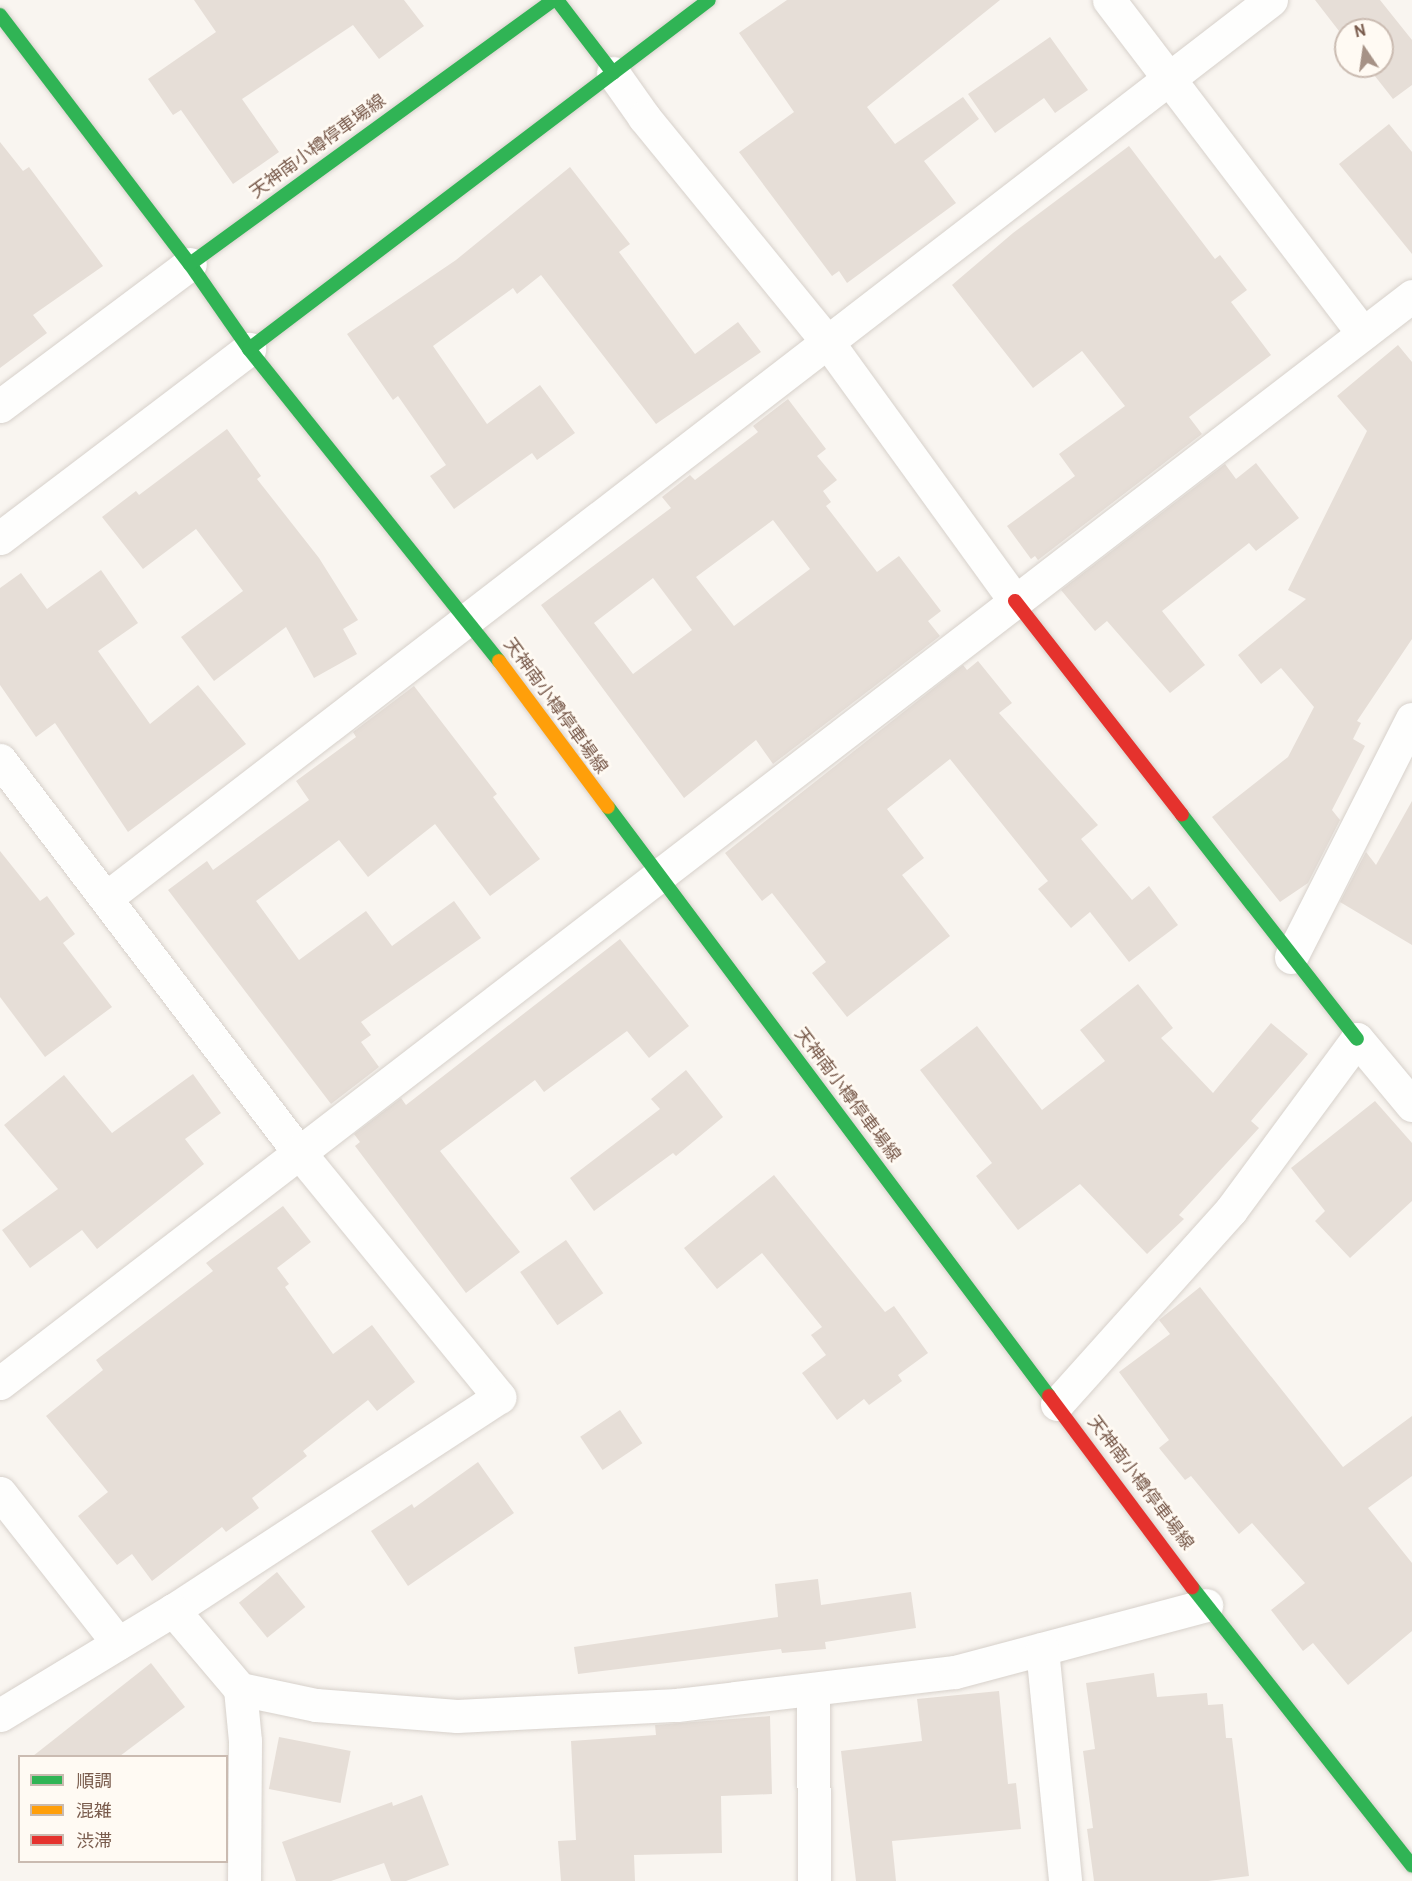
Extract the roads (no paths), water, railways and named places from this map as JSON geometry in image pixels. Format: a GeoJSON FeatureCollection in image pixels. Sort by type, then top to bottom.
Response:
{"type":"FeatureCollection","features":[{"type":"Feature","properties":{"kind":"main road","name":"天神南小樽停車場線"},"geometry":{"type":"LineString","coordinates":[[613,73],[555,0],[190,264],[249,350],[467,619],[656,875],[1057,1404],[1206,1605],[1412,1866]]}},
{"type":"Feature","properties":{"kind":"main road"},"geometry":{"type":"LineString","coordinates":[[249,350],[709,0]]}},
{"type":"Feature","properties":{"kind":"main road"},"geometry":{"type":"LineString","coordinates":[[0,15],[190,264]]}},
{"type":"Feature","properties":{"kind":"main road"},"geometry":{"type":"LineString","coordinates":[[1015,601],[1357,1040]]}},
{"type":"Feature","properties":{"kind":"street"},"geometry":{"type":"LineString","coordinates":[[1108,0],[1363,333]]}},
{"type":"Feature","properties":{"kind":"street"},"geometry":{"type":"LineString","coordinates":[[106,898],[467,619],[830,344],[1272,0]]}},
{"type":"Feature","properties":{"kind":"street"},"geometry":{"type":"LineString","coordinates":[[613,73],[644,117],[830,344],[1015,601]]}},
{"type":"Feature","properties":{"kind":"street"},"geometry":{"type":"LineString","coordinates":[[0,406],[190,264]]}},
{"type":"Feature","properties":{"kind":"street"},"geometry":{"type":"LineString","coordinates":[[0,1383],[656,875],[1363,333],[1409,305]]}},
{"type":"Feature","properties":{"kind":"street"},"geometry":{"type":"LineString","coordinates":[[0,538],[249,350]]}},
{"type":"Feature","properties":{"kind":"street"},"geometry":{"type":"LineString","coordinates":[[1291,957],[1412,719]]}},
{"type":"Feature","properties":{"kind":"street"},"geometry":{"type":"LineString","coordinates":[[0,760],[298,1151],[499,1397],[173,1610],[0,1715]]}},
{"type":"Feature","properties":{"kind":"street"},"geometry":{"type":"LineString","coordinates":[[1057,1404],[1231,1210],[1357,1040],[1412,1105]]}},
{"type":"Feature","properties":{"kind":"street"},"geometry":{"type":"LineString","coordinates":[[0,1492],[118,1643]]}},
{"type":"Feature","properties":{"kind":"street"},"geometry":{"type":"LineString","coordinates":[[240,1689],[316,1705],[457,1716],[677,1705],[955,1672],[1206,1605]]}},
{"type":"Feature","properties":{"kind":"street"},"geometry":{"type":"LineString","coordinates":[[173,1610],[240,1689],[245,1741],[244,1881]]}},
{"type":"Feature","properties":{"kind":"street"},"geometry":{"type":"LineString","coordinates":[[1041,1649],[1065,1881]]}},
{"type":"Feature","properties":{"kind":"street"},"geometry":{"type":"LineString","coordinates":[[813,1690],[814,1881]]}}]}
